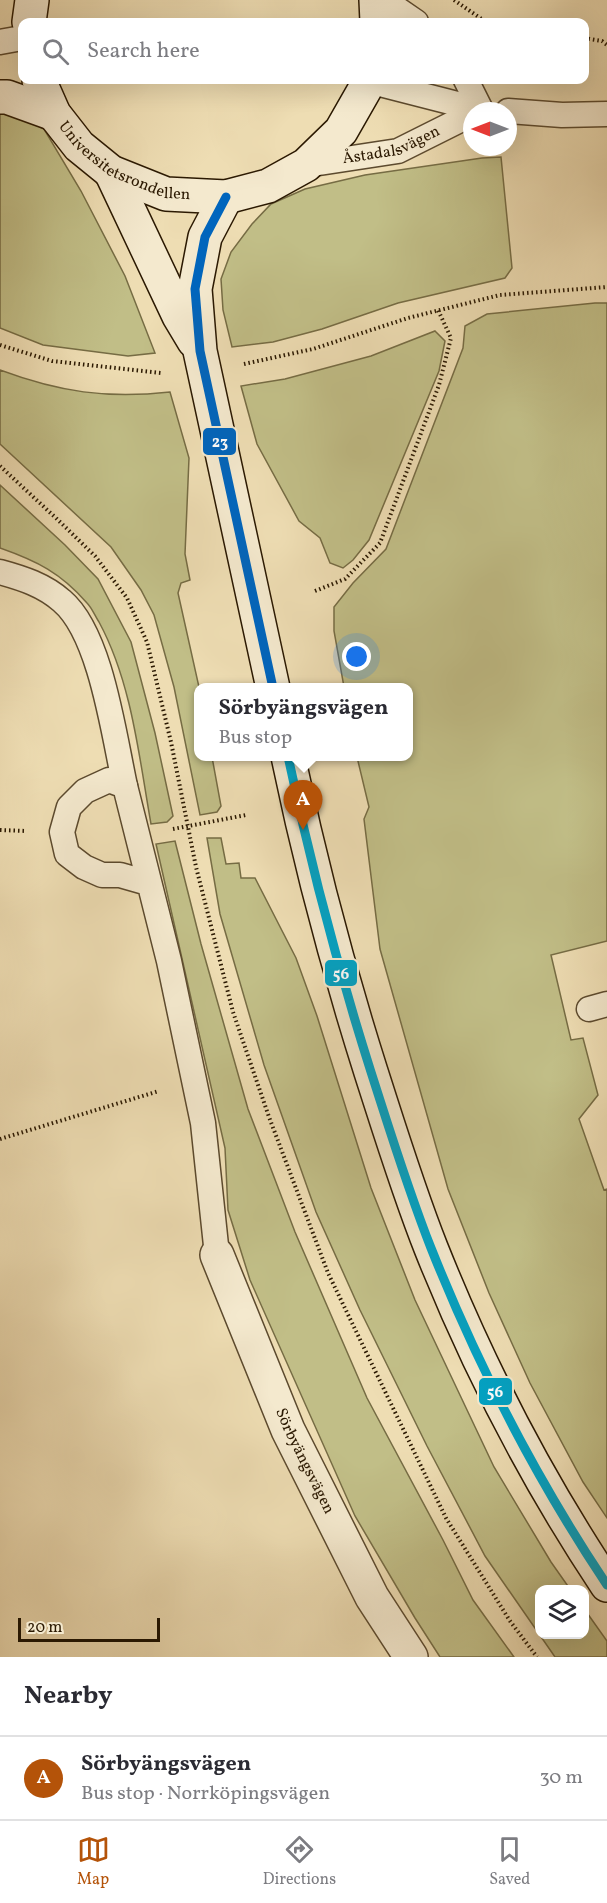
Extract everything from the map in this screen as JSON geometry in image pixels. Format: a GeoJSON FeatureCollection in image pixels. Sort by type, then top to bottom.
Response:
{"type":"FeatureCollection","features":[{"type":"Feature","properties":{"kind":"main road"},"geometry":{"type":"LineString","coordinates":[[30,18],[32,0]]}},
{"type":"Feature","properties":{"kind":"main road"},"geometry":{"type":"LineString","coordinates":[[376,0],[377,18]]}},
{"type":"Feature","properties":{"kind":"main road","name":"Universitetsrondellen"},"geometry":{"type":"LineString","coordinates":[[41,84],[54,114],[79,146],[111,172],[166,194],[226,197],[268,186],[306,165],[342,131],[366,84]]}},
{"type":"Feature","properties":{"kind":"main road"},"geometry":{"type":"LineString","coordinates":[[0,97],[7,97],[54,114]]}},
{"type":"Feature","properties":{"kind":"main road"},"geometry":{"type":"LineString","coordinates":[[111,172],[179,316],[200,351]]}},
{"type":"Feature","properties":{"kind":"main road"},"geometry":{"type":"LineString","coordinates":[[226,197],[205,237],[195,289],[200,351],[272,683]]}},
{"type":"Feature","properties":{"kind":"main road"},"geometry":{"type":"LineString","coordinates":[[289,761],[313,868],[353,1014],[401,1167],[431,1247],[463,1325],[537,1473],[579,1544],[607,1585]]}},
{"type":"Feature","properties":{"kind":"main road","name":"Sörbyängsvägen"},"geometry":{"type":"LineString","coordinates":[[217,1255],[288,1430],[372,1597],[411,1657]]}},
{"type":"Feature","properties":{"kind":"lane"},"geometry":{"type":"LineString","coordinates":[[384,0],[410,18]]}},
{"type":"Feature","properties":{"kind":"lane"},"geometry":{"type":"LineString","coordinates":[[0,42],[18,39]]}},
{"type":"Feature","properties":{"kind":"lane"},"geometry":{"type":"LineString","coordinates":[[382,84],[463,106]]}},
{"type":"Feature","properties":{"kind":"lane"},"geometry":{"type":"LineString","coordinates":[[468,84],[478,102]]}},
{"type":"Feature","properties":{"kind":"lane"},"geometry":{"type":"LineString","coordinates":[[517,112],[562,115],[607,114]]}},
{"type":"Feature","properties":{"kind":"lane","name":"Åstadalsvägen"},"geometry":{"type":"LineString","coordinates":[[306,165],[398,151],[463,120]]}},
{"type":"Feature","properties":{"kind":"lane"},"geometry":{"type":"LineString","coordinates":[[0,572],[32,582],[63,601],[84,629],[98,664],[148,883],[169,961],[203,1123],[217,1255]]}},
{"type":"Feature","properties":{"kind":"lane"},"geometry":{"type":"LineString","coordinates":[[125,786],[109,780],[85,791],[69,807],[62,832],[67,854],[84,867],[102,875],[120,875],[148,883]]}},
{"type":"Feature","properties":{"kind":"path"},"geometry":{"type":"LineString","coordinates":[[454,0],[480,18]]}},
{"type":"Feature","properties":{"kind":"path"},"geometry":{"type":"LineString","coordinates":[[589,39],[602,41],[607,45]]}},
{"type":"Feature","properties":{"kind":"path"},"geometry":{"type":"LineString","coordinates":[[237,365],[313,349],[438,310],[500,295],[607,287]]}},
{"type":"Feature","properties":{"kind":"path"},"geometry":{"type":"LineString","coordinates":[[315,591],[345,579],[380,543],[439,385],[451,338],[438,310]]}},
{"type":"Feature","properties":{"kind":"path"},"geometry":{"type":"LineString","coordinates":[[0,345],[52,361],[161,373]]}},
{"type":"Feature","properties":{"kind":"path"},"geometry":{"type":"LineString","coordinates":[[0,466],[95,556],[127,598],[147,642],[171,742],[196,867],[233,1012],[269,1118],[328,1273],[446,1518],[510,1621],[537,1657]]}},
{"type":"Feature","properties":{"kind":"path"},"geometry":{"type":"LineString","coordinates":[[188,826],[246,815]]}},
{"type":"Feature","properties":{"kind":"path"},"geometry":{"type":"LineString","coordinates":[[0,1139],[194,1080]]}},
{"type":"Feature","properties":{"kind":"shaded area"},"geometry":{"type":"Polygon","coordinates":[[[13,112],[44,129],[81,191],[125,276],[155,353],[128,356],[43,345],[0,328],[0,113],[13,112]]]}},
{"type":"Feature","properties":{"kind":"shaded area"},"geometry":{"type":"Polygon","coordinates":[[[501,157],[512,268],[505,278],[398,303],[322,329],[273,342],[232,347],[223,310],[221,279],[231,252],[271,204],[305,189],[365,175],[501,157]]]}},
{"type":"Feature","properties":{"kind":"shaded area"},"geometry":{"type":"Polygon","coordinates":[[[607,303],[607,941],[551,955],[571,1040],[583,1038],[598,1095],[579,1119],[604,1190],[607,1189],[607,1518],[583,1482],[530,1383],[489,1293],[448,1189],[380,949],[364,819],[369,807],[358,761],[413,761],[413,683],[343,683],[334,631],[334,607],[353,583],[386,549],[463,348],[465,326],[487,314],[607,303]]]}},
{"type":"Feature","properties":{"kind":"shaded area"},"geometry":{"type":"Polygon","coordinates":[[[435,331],[445,341],[439,371],[369,540],[353,560],[343,568],[330,563],[320,538],[299,521],[257,444],[241,386],[285,379],[371,356],[435,331]]]}},
{"type":"Feature","properties":{"kind":"shaded area"},"geometry":{"type":"Polygon","coordinates":[[[0,370],[43,384],[84,392],[125,395],[170,392],[189,458],[185,554],[190,580],[181,583],[178,593],[198,683],[194,683],[194,761],[213,761],[221,806],[217,812],[200,815],[174,687],[154,615],[141,590],[111,547],[0,444],[0,370]]]}},
{"type":"Feature","properties":{"kind":"shaded area"},"geometry":{"type":"Polygon","coordinates":[[[0,485],[98,579],[131,642],[155,733],[173,816],[167,822],[151,824],[127,695],[110,645],[89,605],[68,584],[48,569],[0,548],[0,485]]]}},
{"type":"Feature","properties":{"kind":"shaded area"},"geometry":{"type":"Polygon","coordinates":[[[207,838],[221,838],[226,864],[239,863],[241,878],[255,878],[296,958],[317,1016],[371,1188],[415,1300],[494,1467],[567,1585],[535,1585],[535,1628],[485,1556],[427,1446],[360,1310],[316,1212],[264,1065],[220,914],[207,838]]]}},
{"type":"Feature","properties":{"kind":"shaded area"},"geometry":{"type":"Polygon","coordinates":[[[175,841],[201,944],[248,1109],[295,1232],[367,1398],[473,1600],[514,1657],[440,1657],[355,1516],[250,1280],[228,1210],[225,1148],[156,844],[175,841]]]}},
{"type":"Feature","properties":{"kind":"shaded area"},"geometry":{"type":"Polygon","coordinates":[[[589,1616],[607,1641],[607,1657],[555,1657],[543,1639],[589,1639],[589,1616]]]}},
{"type":"Feature","properties":{"kind":"transit line","name":"23"},"geometry":{"type":"LineString","coordinates":[[226,197],[205,237],[195,289],[200,351],[272,683]]}},
{"type":"Feature","properties":{"kind":"transit line","name":"56"},"geometry":{"type":"LineString","coordinates":[[289,761],[315,876],[347,994],[392,1138],[423,1226],[468,1336],[510,1421],[557,1505],[607,1585]]}},
{"type":"Feature","properties":{"kind":"place","name":"Sörbyängsvägen"},"geometry":{"type":"Point","coordinates":[303,830]}}]}
